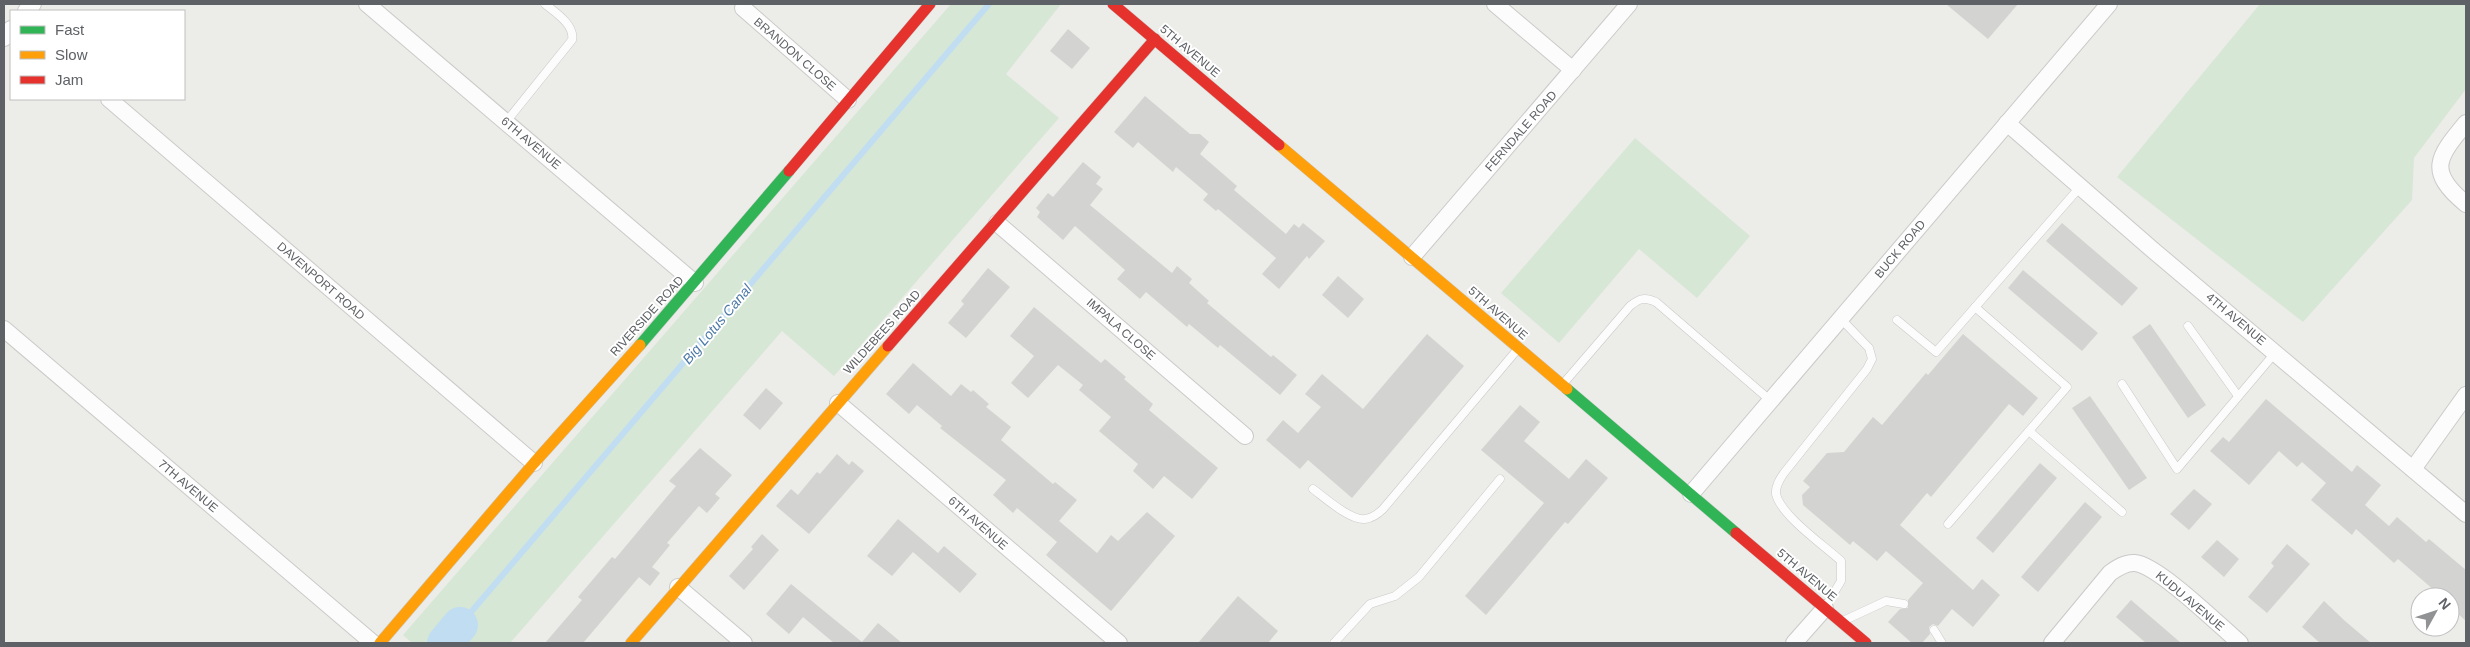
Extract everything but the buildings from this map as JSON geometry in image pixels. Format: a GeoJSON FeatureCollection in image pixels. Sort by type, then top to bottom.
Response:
{"type":"FeatureCollection","features":[{"type":"Feature","properties":{"kind":"street","name":"6TH AVENUE"},"geometry":{"type":"LineString","coordinates":[[367,4],[695,283]]}},
{"type":"Feature","properties":{"kind":"street","name":"RIVERSIDE ROAD"},"geometry":{"type":"LineString","coordinates":[[380,643],[534,463],[695,283],[930,4]]}},
{"type":"Feature","properties":{"kind":"street","name":"5TH AVENUE"},"geometry":{"type":"LineString","coordinates":[[1113,4],[1866,643]]}},
{"type":"Feature","properties":{"kind":"street"},"geometry":{"type":"LineString","coordinates":[[1494,4],[1573,70]]}},
{"type":"Feature","properties":{"kind":"street","name":"FERNDALE ROAD"},"geometry":{"type":"LineString","coordinates":[[1412,257],[1629,4]]}},
{"type":"Feature","properties":{"kind":"street","name":"BUCK ROAD"},"geometry":{"type":"LineString","coordinates":[[1692,494],[2109,4]]}},
{"type":"Feature","properties":{"kind":"street","name":"BRANDON CLOSE"},"geometry":{"type":"LineString","coordinates":[[743,8],[848,100]]}},
{"type":"Feature","properties":{"kind":"street","name":"WILDEBEES ROAD"},"geometry":{"type":"LineString","coordinates":[[631,643],[1155,39]]}},
{"type":"Feature","properties":{"kind":"street","name":"DAVENPORT ROAD"},"geometry":{"type":"LineString","coordinates":[[110,100],[534,463]]}},
{"type":"Feature","properties":{"kind":"street","name":"4TH AVENUE"},"geometry":{"type":"LineString","coordinates":[[2007,123],[2275,353],[2465,512]]}},
{"type":"Feature","properties":{"kind":"street"},"geometry":{"type":"LineString","coordinates":[[2466,123],[2442,154],[2440,164],[2444,181],[2466,204]]}},
{"type":"Feature","properties":{"kind":"street","name":"IMPALA CLOSE"},"geometry":{"type":"LineString","coordinates":[[997,223],[1244,436]]}},
{"type":"Feature","properties":{"kind":"street","name":"7TH AVENUE"},"geometry":{"type":"LineString","coordinates":[[4,329],[373,643]]}},
{"type":"Feature","properties":{"kind":"street"},"geometry":{"type":"LineString","coordinates":[[2413,469],[2466,395]]}},
{"type":"Feature","properties":{"kind":"street","name":"6TH AVENUE"},"geometry":{"type":"LineString","coordinates":[[838,403],[1119,643]]}},
{"type":"Feature","properties":{"kind":"street","name":"KUDU AVENUE"},"geometry":{"type":"LineString","coordinates":[[2059,641],[2110,573],[2121,565],[2135,562],[2160,575],[2240,643]]}},
{"type":"Feature","properties":{"kind":"street"},"geometry":{"type":"LineString","coordinates":[[678,587],[744,643]]}},
{"type":"Feature","properties":{"kind":"street"},"geometry":{"type":"LineString","coordinates":[[1794,643],[1825,608]]}},
{"type":"Feature","properties":{"kind":"lane"},"geometry":{"type":"LineString","coordinates":[[506,122],[572,40],[572,31],[569,26],[545,4]]}},
{"type":"Feature","properties":{"kind":"lane"},"geometry":{"type":"LineString","coordinates":[[1897,320],[1936,352],[2080,187]]}},
{"type":"Feature","properties":{"kind":"lane"},"geometry":{"type":"LineString","coordinates":[[1562,386],[1630,306],[1639,299],[1647,298],[1656,302],[1771,401]]}},
{"type":"Feature","properties":{"kind":"lane"},"geometry":{"type":"LineString","coordinates":[[1948,524],[2067,387],[1975,307]]}},
{"type":"Feature","properties":{"kind":"lane"},"geometry":{"type":"LineString","coordinates":[[1825,608],[1841,581],[1842,561],[1784,510],[1776,494],[1778,482],[1784,473],[1867,369],[1872,359],[1869,348],[1841,319]]}},
{"type":"Feature","properties":{"kind":"lane"},"geometry":{"type":"LineString","coordinates":[[2188,326],[2238,396]]}},
{"type":"Feature","properties":{"kind":"lane"},"geometry":{"type":"LineString","coordinates":[[1313,489],[1352,516],[1364,520],[1374,517],[1383,510],[1518,348]]}},
{"type":"Feature","properties":{"kind":"lane"},"geometry":{"type":"LineString","coordinates":[[2122,384],[2177,469],[2275,353]]}},
{"type":"Feature","properties":{"kind":"lane"},"geometry":{"type":"LineString","coordinates":[[2029,431],[2122,512]]}},
{"type":"Feature","properties":{"kind":"lane"},"geometry":{"type":"LineString","coordinates":[[1334,643],[1370,604],[1395,596],[1419,578],[1500,479]]}},
{"type":"Feature","properties":{"kind":"lane"},"geometry":{"type":"LineString","coordinates":[[1841,622],[1886,602],[1904,604]]}},
{"type":"Feature","properties":{"kind":"lane"},"geometry":{"type":"LineString","coordinates":[[1934,630],[1942,643]]}},
{"type":"Feature","properties":{"kind":"green space"},"geometry":{"type":"Polygon","coordinates":[[[951,4],[1061,4],[1006,74],[1059,118],[834,376],[782,331],[510,643],[412,643],[403,635],[951,4]]]}},
{"type":"Feature","properties":{"kind":"green space"},"geometry":{"type":"Polygon","coordinates":[[[2260,4],[2466,4],[2466,89],[2414,158],[2412,200],[2303,322],[2117,177],[2260,4]]]}},
{"type":"Feature","properties":{"kind":"green space"},"geometry":{"type":"Polygon","coordinates":[[[1635,138],[1750,236],[1697,298],[1639,249],[1559,343],[1501,293],[1635,138]]]}},
{"type":"Feature","properties":{"kind":"waterway","name":"Big Lotus Canal"},"geometry":{"type":"LineString","coordinates":[[460,625],[989,4]]}},
{"type":"Feature","properties":{"kind":"waterway","name":"Big Lotus Canal"},"geometry":{"type":"LineString","coordinates":[[445,643],[460,625]]}},
{"type":"Feature","properties":{"kind":"traffic: fast"},"geometry":{"type":"LineString","coordinates":[[640,345],[789,171]]}},
{"type":"Feature","properties":{"kind":"traffic: fast"},"geometry":{"type":"LineString","coordinates":[[1567,389],[1736,533]]}},
{"type":"Feature","properties":{"kind":"traffic: slow"},"geometry":{"type":"LineString","coordinates":[[1279,145],[1567,389]]}},
{"type":"Feature","properties":{"kind":"traffic: slow"},"geometry":{"type":"LineString","coordinates":[[380,643],[534,463],[640,345]]}},
{"type":"Feature","properties":{"kind":"traffic: slow"},"geometry":{"type":"LineString","coordinates":[[631,643],[888,346]]}},
{"type":"Feature","properties":{"kind":"traffic: jam"},"geometry":{"type":"LineString","coordinates":[[789,171],[930,4]]}},
{"type":"Feature","properties":{"kind":"traffic: jam"},"geometry":{"type":"LineString","coordinates":[[1113,4],[1279,145]]}},
{"type":"Feature","properties":{"kind":"traffic: jam"},"geometry":{"type":"LineString","coordinates":[[888,346],[1155,39]]}},
{"type":"Feature","properties":{"kind":"traffic: jam"},"geometry":{"type":"LineString","coordinates":[[1736,533],[1866,643]]}}]}
